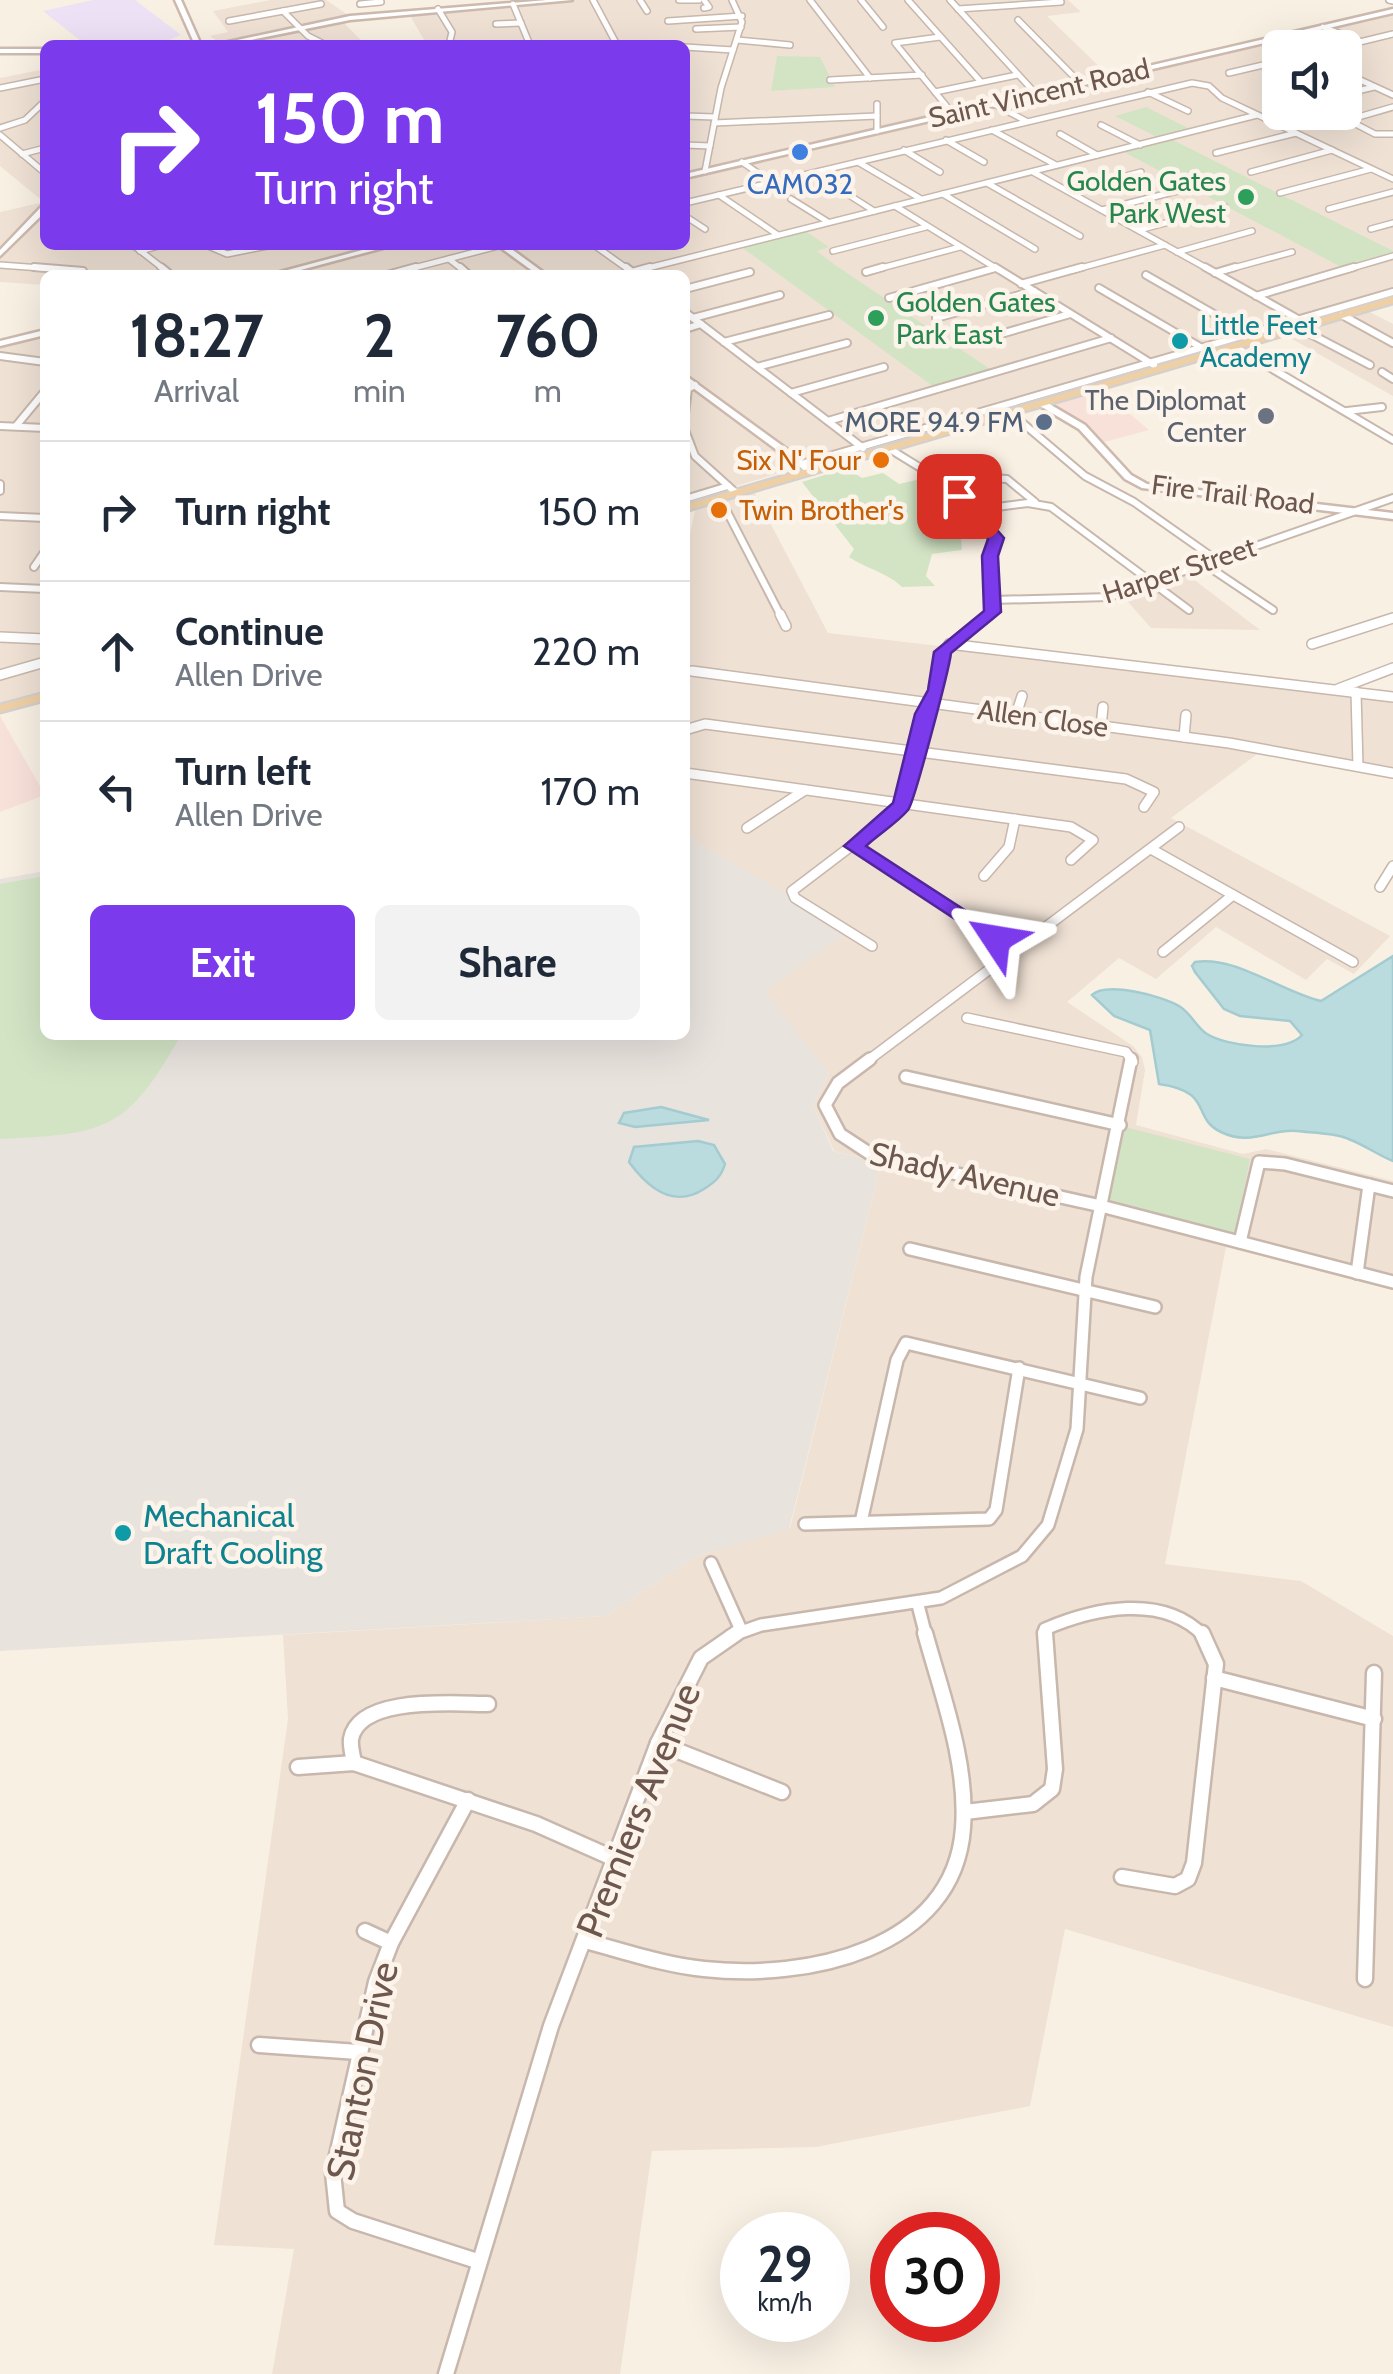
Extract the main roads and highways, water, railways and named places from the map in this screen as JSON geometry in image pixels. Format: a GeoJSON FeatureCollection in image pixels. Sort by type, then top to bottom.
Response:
{"type":"FeatureCollection","features":[{"type":"Feature","properties":{"kind":"main road"},"geometry":{"type":"LineString","coordinates":[[690,507],[720,498],[732,490],[1012,414],[1156,367],[1342,315],[1393,296]]}},
{"type":"Feature","properties":{"kind":"main road"},"geometry":{"type":"LineString","coordinates":[[0,709],[40,697]]}},
{"type":"Feature","properties":{"kind":"water"},"geometry":{"type":"Polygon","coordinates":[[[1393,956],[1393,1161],[1332,1135],[1287,1131],[1242,1138],[1221,1132],[1206,1119],[1188,1093],[1159,1084],[1150,1030],[1114,1016],[1092,995],[1109,989],[1148,994],[1179,1006],[1203,1031],[1216,1038],[1241,1045],[1283,1045],[1302,1035],[1290,1021],[1240,1016],[1224,1009],[1195,972],[1195,962],[1226,964],[1321,1001],[1393,956]]]}},
{"type":"Feature","properties":{"kind":"water"},"geometry":{"type":"Polygon","coordinates":[[[661,1107],[709,1120],[635,1127],[619,1123],[624,1113],[661,1107]]]}},
{"type":"Feature","properties":{"kind":"water"},"geometry":{"type":"Polygon","coordinates":[[[698,1141],[714,1145],[725,1164],[714,1181],[693,1195],[662,1193],[629,1162],[634,1147],[698,1141]]]}},
{"type":"Feature","properties":{"kind":"place","name":"CAM032"},"geometry":{"type":"Point","coordinates":[800,152]}},
{"type":"Feature","properties":{"kind":"place","name":"Golden Gates Park West"},"geometry":{"type":"Point","coordinates":[1246,197]}},
{"type":"Feature","properties":{"kind":"place","name":"Golden Gates Park East"},"geometry":{"type":"Point","coordinates":[876,318]}},
{"type":"Feature","properties":{"kind":"place","name":"Little Feet Academy"},"geometry":{"type":"Point","coordinates":[1180,341]}},
{"type":"Feature","properties":{"kind":"place","name":"The Diplomat Center"},"geometry":{"type":"Point","coordinates":[1266,416]}},
{"type":"Feature","properties":{"kind":"place","name":"MORE 94.9 FM"},"geometry":{"type":"Point","coordinates":[1044,422]}},
{"type":"Feature","properties":{"kind":"place","name":"Six N' Four"},"geometry":{"type":"Point","coordinates":[881,460]}},
{"type":"Feature","properties":{"kind":"place","name":"Twin Brother's"},"geometry":{"type":"Point","coordinates":[719,510]}},
{"type":"Feature","properties":{"kind":"place","name":"Mechanical Draft Cooling"},"geometry":{"type":"Point","coordinates":[123,1533]}}]}
